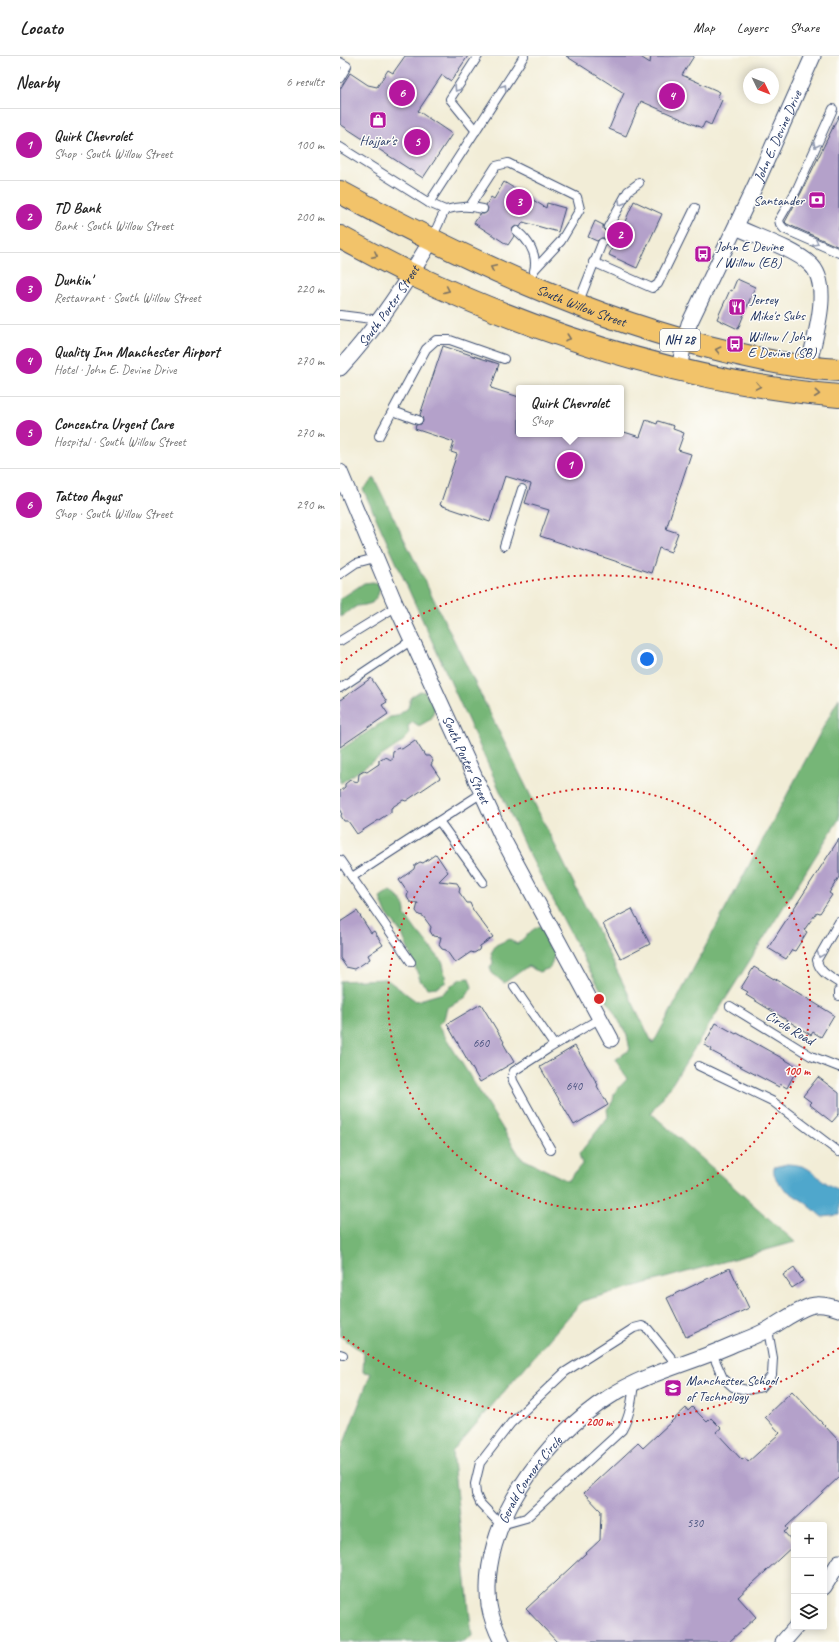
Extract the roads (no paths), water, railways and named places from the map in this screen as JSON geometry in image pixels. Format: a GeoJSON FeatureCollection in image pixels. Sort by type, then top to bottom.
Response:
{"type":"FeatureCollection","features":[{"type":"Feature","properties":{"kind":"main road","name":"South Willow Street"},"geometry":{"type":"LineString","coordinates":[[340,192],[432,239],[531,277],[578,305],[684,342],[752,358],[790,365],[839,370]]}},
{"type":"Feature","properties":{"kind":"main road","name":"NH 28"},"geometry":{"type":"LineString","coordinates":[[340,237],[412,274],[520,321],[610,351],[679,370],[766,388],[839,396]]}},
{"type":"Feature","properties":{"kind":"street","name":"John E. Devine Drive"},"geometry":{"type":"LineString","coordinates":[[679,370],[689,324],[736,227],[813,56]]}},
{"type":"Feature","properties":{"kind":"street"},"geometry":{"type":"LineString","coordinates":[[736,227],[804,259],[817,272],[822,290],[821,304],[808,367]]}},
{"type":"Feature","properties":{"kind":"street","name":"South Porter Street"},"geometry":{"type":"LineString","coordinates":[[340,368],[380,320],[412,274],[432,239]]}},
{"type":"Feature","properties":{"kind":"street","name":"South Porter Street"},"geometry":{"type":"LineString","coordinates":[[340,472],[375,558],[502,839],[611,1039]]}},
{"type":"Feature","properties":{"kind":"street","name":"Gerald Connors Circle"},"geometry":{"type":"LineString","coordinates":[[502,1642],[493,1621],[489,1606],[489,1565],[494,1545],[501,1525],[512,1502],[527,1477],[566,1432],[599,1404],[634,1384],[677,1365],[712,1353],[768,1330],[810,1306],[826,1304],[839,1310]]}},
{"type":"Feature","properties":{"kind":"street"},"geometry":{"type":"LineString","coordinates":[[827,1581],[839,1562]]}},
{"type":"Feature","properties":{"kind":"street"},"geometry":{"type":"LineString","coordinates":[[783,1642],[793,1630]]}},
{"type":"Feature","properties":{"kind":"lane"},"geometry":{"type":"LineString","coordinates":[[476,131],[450,99],[478,56]]}},
{"type":"Feature","properties":{"kind":"lane"},"geometry":{"type":"LineString","coordinates":[[429,203],[524,56]]}},
{"type":"Feature","properties":{"kind":"lane"},"geometry":{"type":"LineString","coordinates":[[340,62],[347,66],[340,78]]}},
{"type":"Feature","properties":{"kind":"lane"},"geometry":{"type":"LineString","coordinates":[[833,109],[796,190],[779,220],[780,224],[784,228],[839,254]]}},
{"type":"Feature","properties":{"kind":"lane"},"geometry":{"type":"LineString","coordinates":[[340,147],[429,203],[445,210],[470,206],[483,209]]}},
{"type":"Feature","properties":{"kind":"lane"},"geometry":{"type":"LineString","coordinates":[[470,206],[496,166],[508,163],[577,197],[580,209],[561,241],[531,277]]}},
{"type":"Feature","properties":{"kind":"lane"},"geometry":{"type":"LineString","coordinates":[[608,227],[628,191],[639,183]]}},
{"type":"Feature","properties":{"kind":"lane"},"geometry":{"type":"LineString","coordinates":[[594,262],[652,288],[658,284],[695,208]]}},
{"type":"Feature","properties":{"kind":"lane"},"geometry":{"type":"LineString","coordinates":[[432,239],[445,210]]}},
{"type":"Feature","properties":{"kind":"lane"},"geometry":{"type":"LineString","coordinates":[[517,231],[532,248],[535,259],[531,277]]}},
{"type":"Feature","properties":{"kind":"lane"},"geometry":{"type":"LineString","coordinates":[[578,305],[602,243]]}},
{"type":"Feature","properties":{"kind":"lane"},"geometry":{"type":"LineString","coordinates":[[340,315],[380,320]]}},
{"type":"Feature","properties":{"kind":"lane"},"geometry":{"type":"LineString","coordinates":[[379,436],[426,349],[436,340],[450,340],[504,359]]}},
{"type":"Feature","properties":{"kind":"lane"},"geometry":{"type":"LineString","coordinates":[[393,410],[418,420]]}},
{"type":"Feature","properties":{"kind":"lane"},"geometry":{"type":"LineString","coordinates":[[504,546],[522,489]]}},
{"type":"Feature","properties":{"kind":"lane"},"geometry":{"type":"LineString","coordinates":[[340,574],[356,563],[375,558]]}},
{"type":"Feature","properties":{"kind":"lane"},"geometry":{"type":"LineString","coordinates":[[340,641],[397,606]]}},
{"type":"Feature","properties":{"kind":"lane"},"geometry":{"type":"LineString","coordinates":[[340,688],[412,640]]}},
{"type":"Feature","properties":{"kind":"lane"},"geometry":{"type":"LineString","coordinates":[[352,877],[482,793]]}},
{"type":"Feature","properties":{"kind":"lane"},"geometry":{"type":"LineString","coordinates":[[440,821],[483,882]]}},
{"type":"Feature","properties":{"kind":"lane"},"geometry":{"type":"LineString","coordinates":[[340,860],[411,962]]}},
{"type":"Feature","properties":{"kind":"lane"},"geometry":{"type":"LineString","coordinates":[[839,922],[817,960],[821,970],[839,983]]}},
{"type":"Feature","properties":{"kind":"lane"},"geometry":{"type":"LineString","coordinates":[[514,987],[554,1045]]}},
{"type":"Feature","properties":{"kind":"lane"},"geometry":{"type":"LineString","coordinates":[[839,991],[839,996]]}},
{"type":"Feature","properties":{"kind":"lane","name":"Circle Road"},"geometry":{"type":"LineString","coordinates":[[730,1006],[811,1056],[839,1068]]}},
{"type":"Feature","properties":{"kind":"lane"},"geometry":{"type":"LineString","coordinates":[[551,1150],[513,1081],[512,1076],[514,1071],[554,1045],[599,1019]]}},
{"type":"Feature","properties":{"kind":"lane"},"geometry":{"type":"LineString","coordinates":[[699,1066],[772,1101],[839,1152]]}},
{"type":"Feature","properties":{"kind":"lane"},"geometry":{"type":"LineString","coordinates":[[634,1384],[632,1400],[626,1423],[622,1430],[526,1518],[501,1525],[480,1503],[476,1494],[475,1484],[480,1463],[511,1423],[565,1372],[634,1328],[642,1326],[648,1329],[677,1365]]}},
{"type":"Feature","properties":{"kind":"lane"},"geometry":{"type":"LineString","coordinates":[[712,1353],[723,1378],[733,1388],[746,1390],[762,1387],[772,1375],[773,1358],[768,1330]]}},
{"type":"Feature","properties":{"kind":"water"},"geometry":{"type":"Polygon","coordinates":[[[787,1164],[804,1167],[812,1171],[839,1190],[839,1215],[822,1217],[806,1203],[783,1187],[776,1178],[774,1167],[787,1164]]]}},
{"type":"Feature","properties":{"kind":"place","name":"Tattoo Angus"},"geometry":{"type":"Point","coordinates":[402,93]}},
{"type":"Feature","properties":{"kind":"place","name":"Quality Inn Manchester Airport"},"geometry":{"type":"Point","coordinates":[672,96]}},
{"type":"Feature","properties":{"kind":"place","name":"Hajjar's"},"geometry":{"type":"Point","coordinates":[378,120]}},
{"type":"Feature","properties":{"kind":"place","name":"Concentra Urgent Care"},"geometry":{"type":"Point","coordinates":[417,142]}},
{"type":"Feature","properties":{"kind":"place","name":"Santander"},"geometry":{"type":"Point","coordinates":[817,200]}},
{"type":"Feature","properties":{"kind":"place","name":"Dunkin'"},"geometry":{"type":"Point","coordinates":[519,202]}},
{"type":"Feature","properties":{"kind":"place","name":"TD Bank"},"geometry":{"type":"Point","coordinates":[620,235]}},
{"type":"Feature","properties":{"kind":"place","name":"John E Devine / Willow (EB)"},"geometry":{"type":"Point","coordinates":[703,254]}},
{"type":"Feature","properties":{"kind":"place","name":"Jersey Mike's Subs"},"geometry":{"type":"Point","coordinates":[737,307]}},
{"type":"Feature","properties":{"kind":"place","name":"Willow / John E Devine (SB)"},"geometry":{"type":"Point","coordinates":[735,344]}},
{"type":"Feature","properties":{"kind":"place","name":"Quirk Chevrolet"},"geometry":{"type":"Point","coordinates":[570,465]}},
{"type":"Feature","properties":{"kind":"place","name":"Manchester School of Technology"},"geometry":{"type":"Point","coordinates":[673,1388]}}]}
